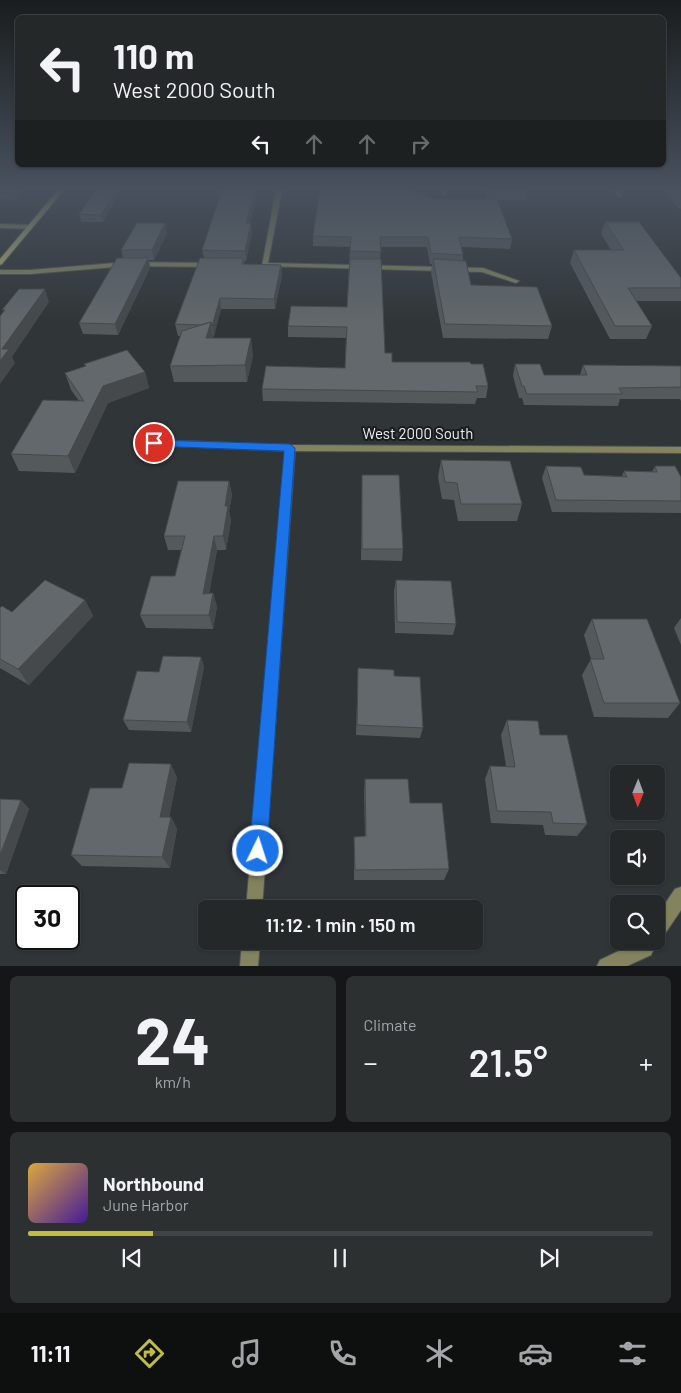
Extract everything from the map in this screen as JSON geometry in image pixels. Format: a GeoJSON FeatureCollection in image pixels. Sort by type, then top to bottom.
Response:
{"type":"FeatureCollection","features":[{"type":"Feature","properties":{"kind":"main road"},"geometry":{"type":"LineString","coordinates":[[0,262],[23,235]]}},
{"type":"Feature","properties":{"kind":"street"},"geometry":{"type":"LineString","coordinates":[[264,265],[270,235]]}},
{"type":"Feature","properties":{"kind":"street"},"geometry":{"type":"LineString","coordinates":[[0,272],[50,271],[127,264],[216,265]]}},
{"type":"Feature","properties":{"kind":"street"},"geometry":{"type":"LineString","coordinates":[[254,265],[483,270],[516,281]]}},
{"type":"Feature","properties":{"kind":"street","name":"West 2000 South"},"geometry":{"type":"LineString","coordinates":[[154,443],[290,448],[681,450]]}},
{"type":"Feature","properties":{"kind":"street"},"geometry":{"type":"LineString","coordinates":[[255,900],[290,448]]}},
{"type":"Feature","properties":{"kind":"street"},"geometry":{"type":"LineString","coordinates":[[665,919],[681,895]]}},
{"type":"Feature","properties":{"kind":"street"},"geometry":{"type":"LineString","coordinates":[[249,966],[250,950]]}},
{"type":"Feature","properties":{"kind":"street"},"geometry":{"type":"LineString","coordinates":[[606,966],[643,950]]}},
{"type":"Feature","properties":{"kind":"building"},"geometry":{"type":"Polygon","coordinates":[[[130,235],[159,235],[152,250],[121,250],[130,235]]]}},
{"type":"Feature","properties":{"kind":"building"},"geometry":{"type":"Polygon","coordinates":[[[207,235],[248,235],[245,251],[202,250],[207,235]]]}},
{"type":"Feature","properties":{"kind":"building"},"geometry":{"type":"Polygon","coordinates":[[[511,235],[512,239],[459,237],[463,255],[431,253],[428,237],[380,237],[381,252],[350,251],[351,237],[313,236],[511,235]]]}},
{"type":"Feature","properties":{"kind":"building"},"geometry":{"type":"Polygon","coordinates":[[[614,235],[649,235],[681,278],[681,288],[628,288],[652,326],[615,326],[574,250],[624,250],[614,235]]]}},
{"type":"Feature","properties":{"kind":"building"},"geometry":{"type":"Polygon","coordinates":[[[117,258],[148,258],[115,324],[79,323],[117,258]]]}},
{"type":"Feature","properties":{"kind":"building"},"geometry":{"type":"Polygon","coordinates":[[[200,258],[243,258],[242,264],[281,265],[274,299],[220,298],[212,326],[211,322],[201,325],[175,324],[200,258]]]}},
{"type":"Feature","properties":{"kind":"building"},"geometry":{"type":"Polygon","coordinates":[[[350,259],[381,259],[385,353],[392,353],[392,362],[470,362],[471,364],[483,364],[488,386],[476,386],[478,392],[262,389],[266,366],[345,368],[347,327],[288,326],[291,306],[347,307],[350,259]]]}},
{"type":"Feature","properties":{"kind":"building"},"geometry":{"type":"Polygon","coordinates":[[[433,259],[466,261],[471,285],[537,287],[552,326],[445,324],[433,259]]]}},
{"type":"Feature","properties":{"kind":"building"},"geometry":{"type":"Polygon","coordinates":[[[19,289],[45,289],[2,349],[9,349],[0,361],[0,316],[5,310],[2,310],[19,289]]]}},
{"type":"Feature","properties":{"kind":"building"},"geometry":{"type":"Polygon","coordinates":[[[211,322],[206,338],[251,338],[245,365],[170,366],[182,331],[211,322]]]}},
{"type":"Feature","properties":{"kind":"building"},"geometry":{"type":"Polygon","coordinates":[[[127,350],[145,372],[103,386],[68,456],[11,454],[43,400],[84,401],[65,373],[86,366],[84,364],[127,350]]]}},
{"type":"Feature","properties":{"kind":"building"},"geometry":{"type":"Polygon","coordinates":[[[515,364],[540,364],[544,375],[587,375],[583,365],[681,366],[681,387],[619,388],[622,394],[527,394],[524,386],[522,386],[515,364]]]}},
{"type":"Feature","properties":{"kind":"building"},"geometry":{"type":"Polygon","coordinates":[[[441,460],[510,461],[522,504],[461,504],[457,483],[445,482],[441,460]]]}},
{"type":"Feature","properties":{"kind":"building"},"geometry":{"type":"Polygon","coordinates":[[[546,466],[581,467],[584,475],[627,477],[624,471],[657,472],[655,466],[675,466],[681,477],[681,501],[556,500],[546,466]]]}},
{"type":"Feature","properties":{"kind":"building"},"geometry":{"type":"Polygon","coordinates":[[[362,475],[399,475],[403,549],[362,549],[362,475]]]}},
{"type":"Feature","properties":{"kind":"building"},"geometry":{"type":"Polygon","coordinates":[[[178,481],[229,481],[225,506],[228,506],[223,536],[214,536],[203,594],[213,593],[209,615],[140,615],[151,576],[175,576],[185,536],[164,536],[178,481]]]}},
{"type":"Feature","properties":{"kind":"building"},"geometry":{"type":"Polygon","coordinates":[[[45,580],[85,600],[18,669],[0,659],[0,608],[2,606],[12,612],[45,580]]]}},
{"type":"Feature","properties":{"kind":"building"},"geometry":{"type":"Polygon","coordinates":[[[396,580],[451,581],[456,624],[397,622],[396,580]]]}},
{"type":"Feature","properties":{"kind":"building"},"geometry":{"type":"Polygon","coordinates":[[[592,619],[647,619],[680,703],[604,703],[590,659],[604,659],[592,619]]]}},
{"type":"Feature","properties":{"kind":"building"},"geometry":{"type":"Polygon","coordinates":[[[163,656],[201,657],[187,722],[123,720],[137,671],[159,672],[163,656]]]}},
{"type":"Feature","properties":{"kind":"building"},"geometry":{"type":"Polygon","coordinates":[[[358,668],[394,670],[394,676],[420,677],[423,728],[357,725],[358,668]]]}},
{"type":"Feature","properties":{"kind":"building"},"geometry":{"type":"Polygon","coordinates":[[[507,720],[538,721],[540,735],[567,735],[587,824],[553,823],[551,812],[497,811],[490,766],[515,767],[507,720]]]}},
{"type":"Feature","properties":{"kind":"building"},"geometry":{"type":"Polygon","coordinates":[[[129,763],[171,764],[160,817],[171,817],[162,857],[71,855],[90,788],[122,788],[129,763]]]}},
{"type":"Feature","properties":{"kind":"building"},"geometry":{"type":"Polygon","coordinates":[[[365,779],[408,779],[410,803],[442,803],[449,869],[355,870],[354,837],[366,836],[365,779]]]}},
{"type":"Feature","properties":{"kind":"building"},"geometry":{"type":"Polygon","coordinates":[[[0,799],[21,800],[0,855],[0,799]]]}},
{"type":"Feature","properties":{"kind":"route"},"geometry":{"type":"LineString","coordinates":[[154,443],[290,448],[258,851]]}}]}
